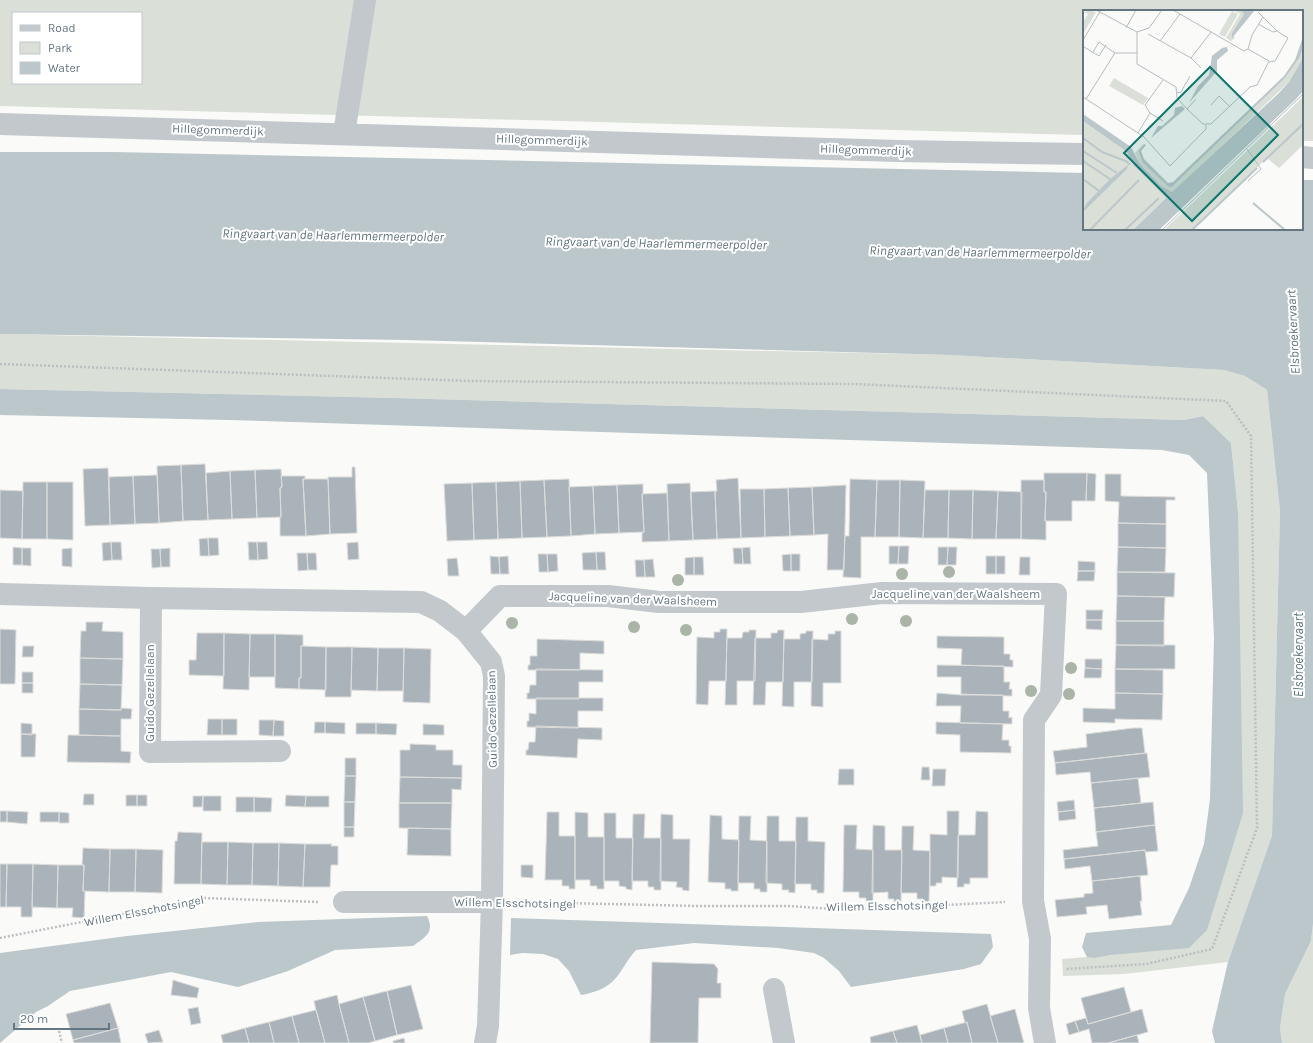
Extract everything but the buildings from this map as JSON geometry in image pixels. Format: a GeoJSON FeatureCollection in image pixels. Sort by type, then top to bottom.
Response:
{"type":"FeatureCollection","features":[{"type":"Feature","properties":{"kind":"street"},"geometry":{"type":"LineString","coordinates":[[344,134],[365,0]]}},
{"type":"Feature","properties":{"kind":"street","name":"Hillegommerdijk"},"geometry":{"type":"LineString","coordinates":[[0,124],[898,151],[1083,154]]}},
{"type":"Feature","properties":{"kind":"street"},"geometry":{"type":"LineString","coordinates":[[1303,157],[1313,158]]}},
{"type":"Feature","properties":{"kind":"street","name":"Jacqueline van der Waalsheem"},"geometry":{"type":"LineString","coordinates":[[466,631],[500,596],[608,596],[659,602],[801,602],[882,593],[1056,594],[1051,695],[1034,720],[1033,901],[1040,940],[1039,1008],[1045,1043]]}},
{"type":"Feature","properties":{"kind":"street","name":"Guido Gezellelaan"},"geometry":{"type":"LineString","coordinates":[[0,594],[421,602],[440,611],[466,631],[491,662],[494,676],[492,902],[488,1026],[485,1043]]}},
{"type":"Feature","properties":{"kind":"street","name":"Guido Gezellelaan"},"geometry":{"type":"LineString","coordinates":[[151,598],[150,752],[280,751]]}},
{"type":"Feature","properties":{"kind":"street","name":"Willem Elsschotsingel"},"geometry":{"type":"LineString","coordinates":[[344,902],[492,902]]}},
{"type":"Feature","properties":{"kind":"street"},"geometry":{"type":"LineString","coordinates":[[774,989],[784,1043]]}},
{"type":"Feature","properties":{"kind":"path"},"geometry":{"type":"LineString","coordinates":[[0,364],[470,381],[855,384],[1226,401],[1251,436],[1257,828],[1212,949],[1146,964],[1080,969]]}},
{"type":"Feature","properties":{"kind":"path","name":"Willem Elsschotsingel"},"geometry":{"type":"LineString","coordinates":[[0,938],[204,898],[344,902]]}},
{"type":"Feature","properties":{"kind":"path","name":"Willem Elsschotsingel"},"geometry":{"type":"LineString","coordinates":[[492,902],[689,906],[789,906],[848,910],[1033,901]]}},
{"type":"Feature","properties":{"kind":"path"},"geometry":{"type":"LineString","coordinates":[[59,1031],[62,1043]]}},
{"type":"Feature","properties":{"kind":"green space"},"geometry":{"type":"Polygon","coordinates":[[[0,0],[1313,0],[1313,141],[1303,141],[1303,10],[1083,10],[1083,135],[0,106],[0,0]]]}},
{"type":"Feature","properties":{"kind":"green space"},"geometry":{"type":"Polygon","coordinates":[[[0,334],[950,355],[1224,370],[1245,376],[1267,390],[1280,511],[1272,837],[1228,962],[1124,974],[1063,976],[1062,959],[1087,957],[1207,930],[1238,512],[1231,443],[1203,416],[1184,420],[396,398],[0,389],[0,334]]]}},
{"type":"Feature","properties":{"kind":"green space"},"geometry":{"type":"Polygon","coordinates":[[[1313,924],[1313,1043],[1282,1043],[1280,1028],[1285,994],[1311,941],[1313,924]]]}},
{"type":"Feature","properties":{"kind":"water"},"geometry":{"type":"Polygon","coordinates":[[[0,152],[113,152],[1083,173],[1083,230],[1303,230],[1303,180],[1313,180],[1313,924],[1311,941],[1285,994],[1280,1028],[1282,1043],[1215,1043],[1212,1031],[1228,962],[1272,836],[1280,511],[1267,390],[1245,376],[1224,370],[950,355],[406,340],[0,334],[0,152]]]}},
{"type":"Feature","properties":{"kind":"water"},"geometry":{"type":"Polygon","coordinates":[[[0,389],[396,398],[1184,420],[1203,416],[1231,443],[1238,512],[1243,813],[1207,930],[1189,948],[1110,955],[1094,958],[1087,957],[1082,947],[1086,933],[1171,925],[1189,888],[1204,844],[1210,799],[1214,638],[1207,473],[1189,455],[1162,450],[229,420],[0,415],[0,389]]]}},
{"type":"Feature","properties":{"kind":"water"},"geometry":{"type":"Polygon","coordinates":[[[427,916],[430,930],[422,940],[413,946],[335,950],[288,971],[238,987],[171,972],[70,991],[48,1006],[36,1012],[0,1043],[0,953],[127,936],[258,922],[427,916]]]}},
{"type":"Feature","properties":{"kind":"water"},"geometry":{"type":"Polygon","coordinates":[[[511,918],[991,934],[993,947],[981,964],[964,969],[851,987],[839,971],[824,958],[814,953],[778,948],[694,943],[636,950],[610,984],[598,990],[581,995],[569,971],[558,959],[543,954],[522,953],[510,955],[511,918]]]}},
{"type":"Feature","properties":{"kind":"water label","name":"Ringvaart van de Haarlemmermeerpolder"},"geometry":{"type":"Point","coordinates":[333,235]}},
{"type":"Feature","properties":{"kind":"water label","name":"Ringvaart van de Haarlemmermeerpolder"},"geometry":{"type":"Point","coordinates":[656,243]}},
{"type":"Feature","properties":{"kind":"water label","name":"Ringvaart van de Haarlemmermeerpolder"},"geometry":{"type":"Point","coordinates":[980,252]}},
{"type":"Feature","properties":{"kind":"water label","name":"Elsbroekervaart"},"geometry":{"type":"Point","coordinates":[1293,332]}},
{"type":"Feature","properties":{"kind":"water label","name":"Elsbroekervaart"},"geometry":{"type":"Point","coordinates":[1298,655]}}]}
